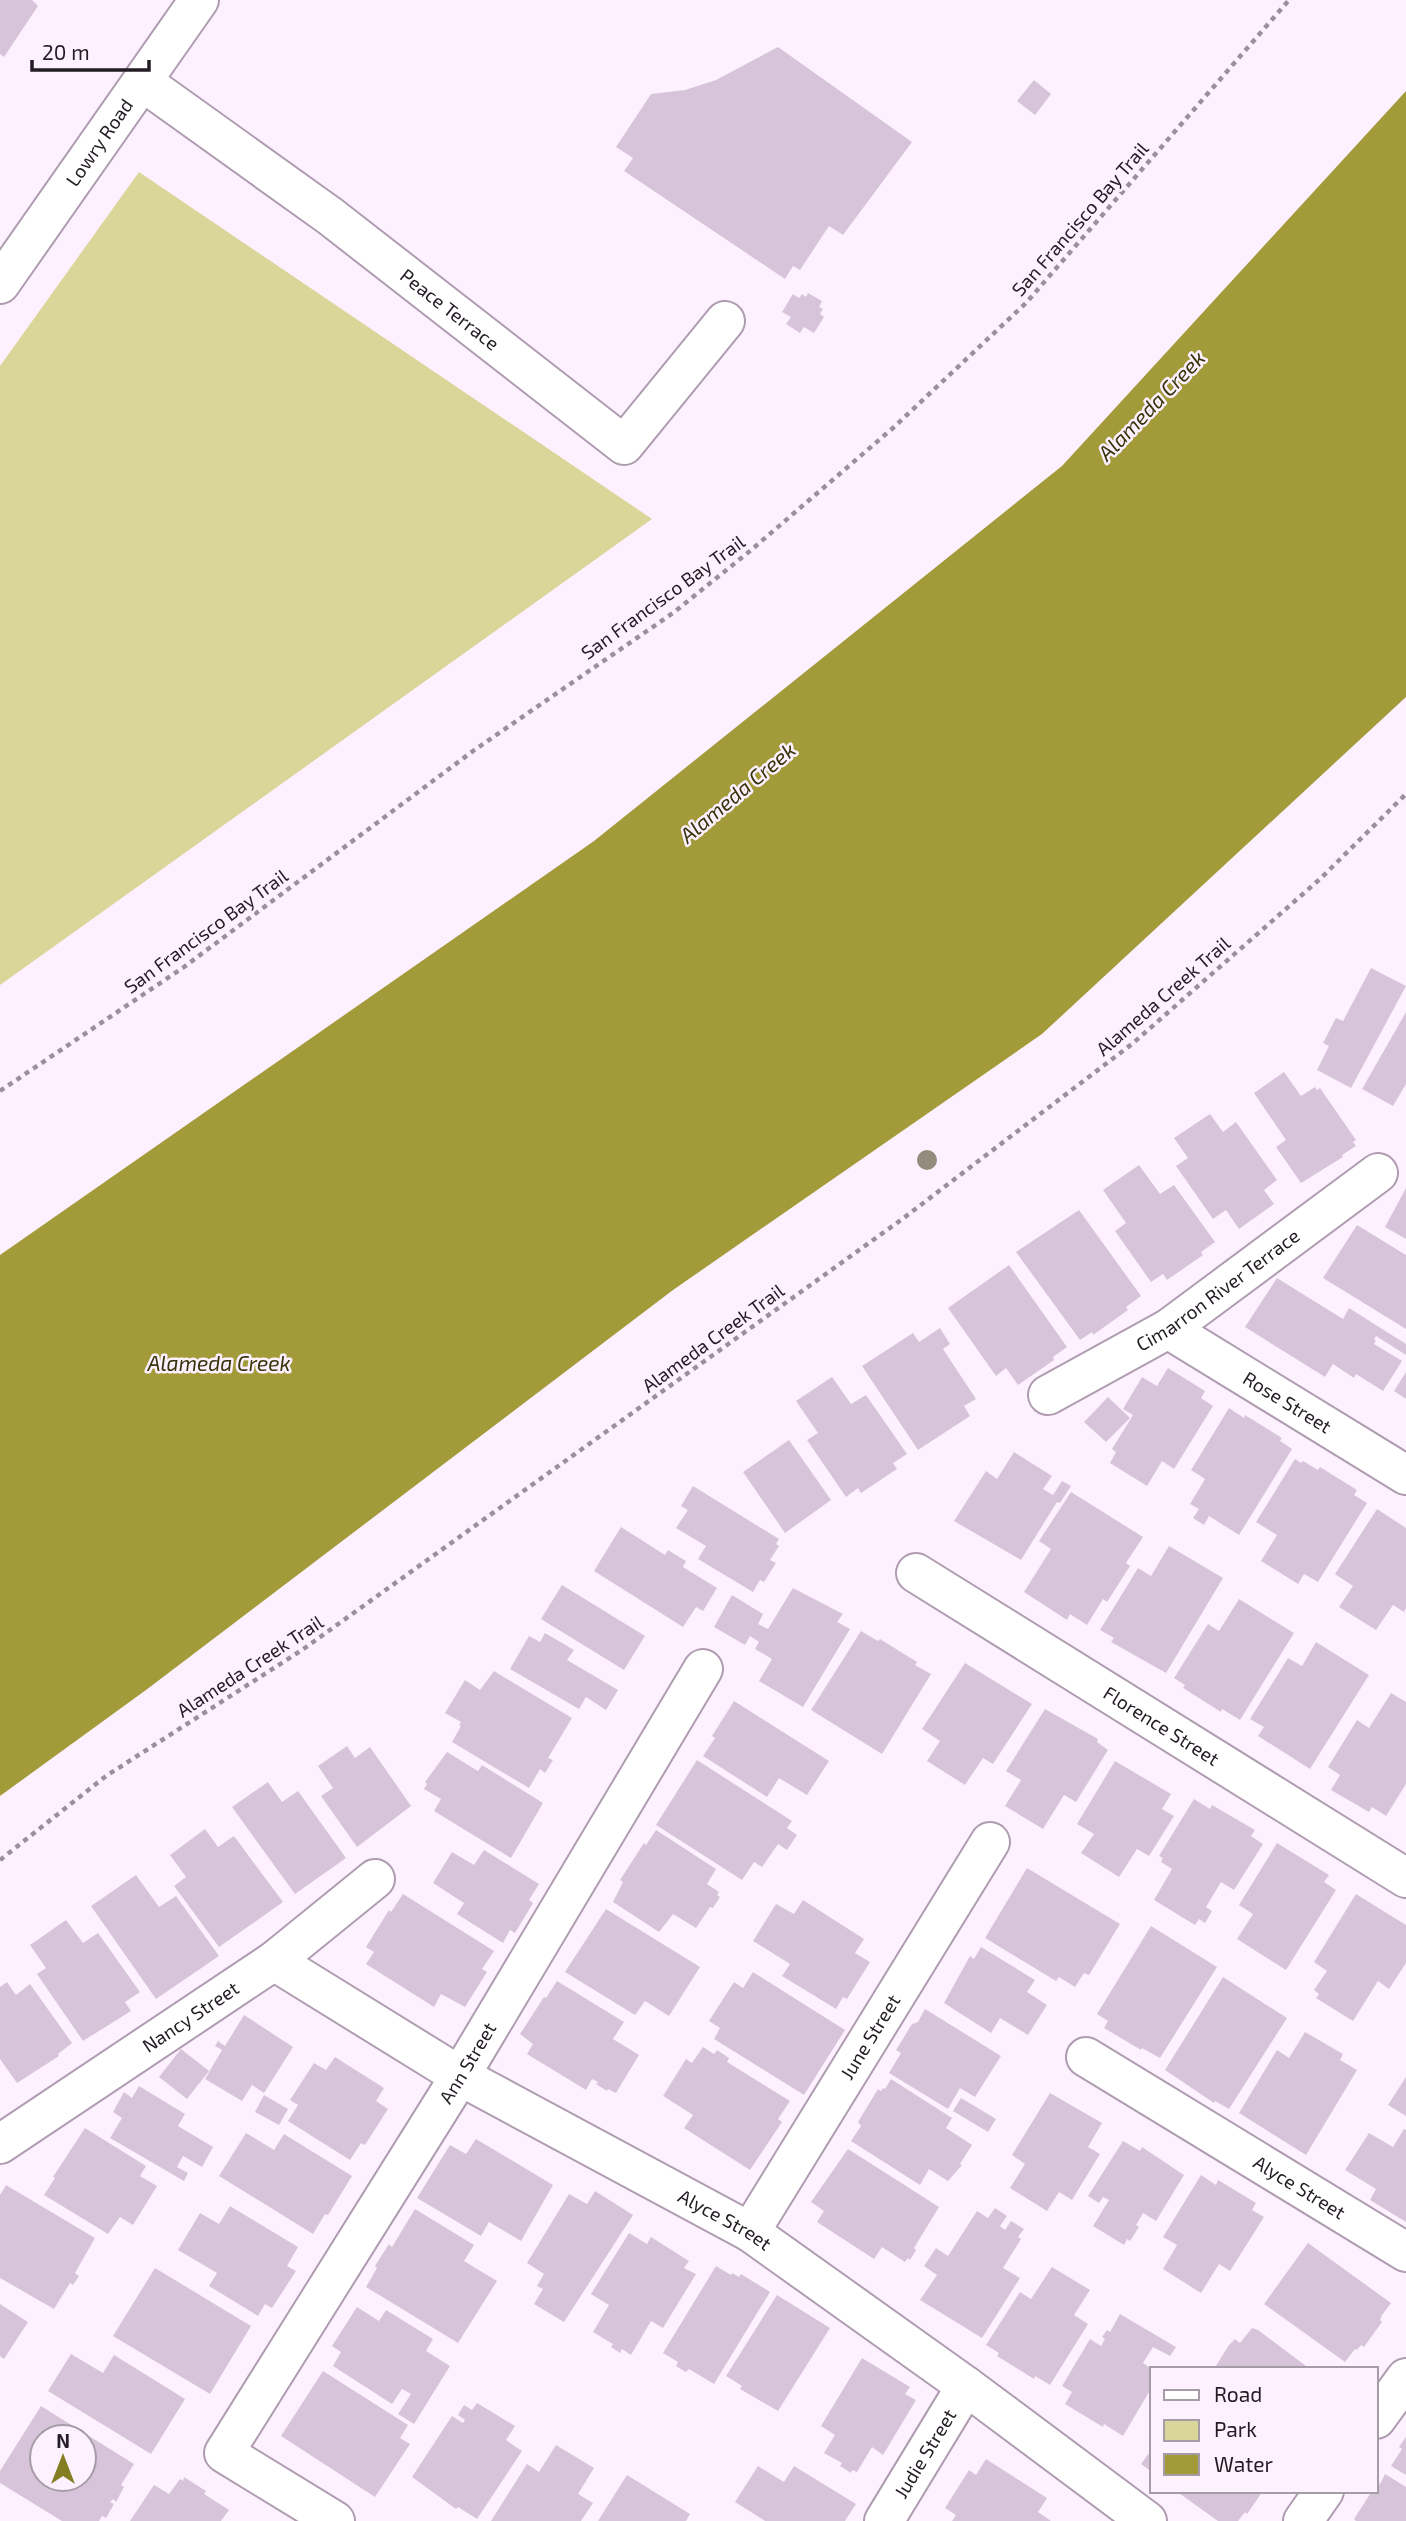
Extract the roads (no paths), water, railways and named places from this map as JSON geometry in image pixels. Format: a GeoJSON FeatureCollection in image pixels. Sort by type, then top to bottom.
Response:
{"type":"FeatureCollection","features":[{"type":"Feature","properties":{"kind":"street","name":"Lowry Road"},"geometry":{"type":"LineString","coordinates":[[0,284],[199,0]]}},
{"type":"Feature","properties":{"kind":"street","name":"Peace Terrace"},"geometry":{"type":"LineString","coordinates":[[143,82],[330,216],[624,445],[725,321]]}},
{"type":"Feature","properties":{"kind":"street","name":"Cimarron River Terrace"},"geometry":{"type":"LineString","coordinates":[[1048,1395],[1168,1329],[1378,1173]]}},
{"type":"Feature","properties":{"kind":"street","name":"Rose Street"},"geometry":{"type":"LineString","coordinates":[[1168,1329],[1406,1475]]}},
{"type":"Feature","properties":{"kind":"street","name":"Florence Street"},"geometry":{"type":"LineString","coordinates":[[916,1573],[1406,1878]]}},
{"type":"Feature","properties":{"kind":"street","name":"Ann Street"},"geometry":{"type":"LineString","coordinates":[[335,2521],[224,2453],[460,2076],[703,1669]]}},
{"type":"Feature","properties":{"kind":"street","name":"June Street"},"geometry":{"type":"LineString","coordinates":[[750,2232],[990,1842]]}},
{"type":"Feature","properties":{"kind":"street","name":"Nancy Street"},"geometry":{"type":"LineString","coordinates":[[0,2144],[274,1961],[375,1879]]}},
{"type":"Feature","properties":{"kind":"street","name":"Alyce Street"},"geometry":{"type":"LineString","coordinates":[[274,1961],[460,2076],[750,2232],[966,2386],[1147,2521]]}},
{"type":"Feature","properties":{"kind":"street","name":"Alyce Street"},"geometry":{"type":"LineString","coordinates":[[1086,2057],[1406,2252]]}},
{"type":"Feature","properties":{"kind":"street"},"geometry":{"type":"LineString","coordinates":[[1378,2416],[1406,2378]]}},
{"type":"Feature","properties":{"kind":"street","name":"Judie Street"},"geometry":{"type":"LineString","coordinates":[[884,2521],[966,2386]]}},
{"type":"Feature","properties":{"kind":"street"},"geometry":{"type":"LineString","coordinates":[[1303,2521],[1323,2493]]}},
{"type":"Feature","properties":{"kind":"water","name":"Alameda Creek"},"geometry":{"type":"Polygon","coordinates":[[[1406,91],[1406,697],[1042,1034],[673,1290],[146,1690],[0,1796],[0,1255],[594,841],[1062,466],[1406,91]]]}}]}
